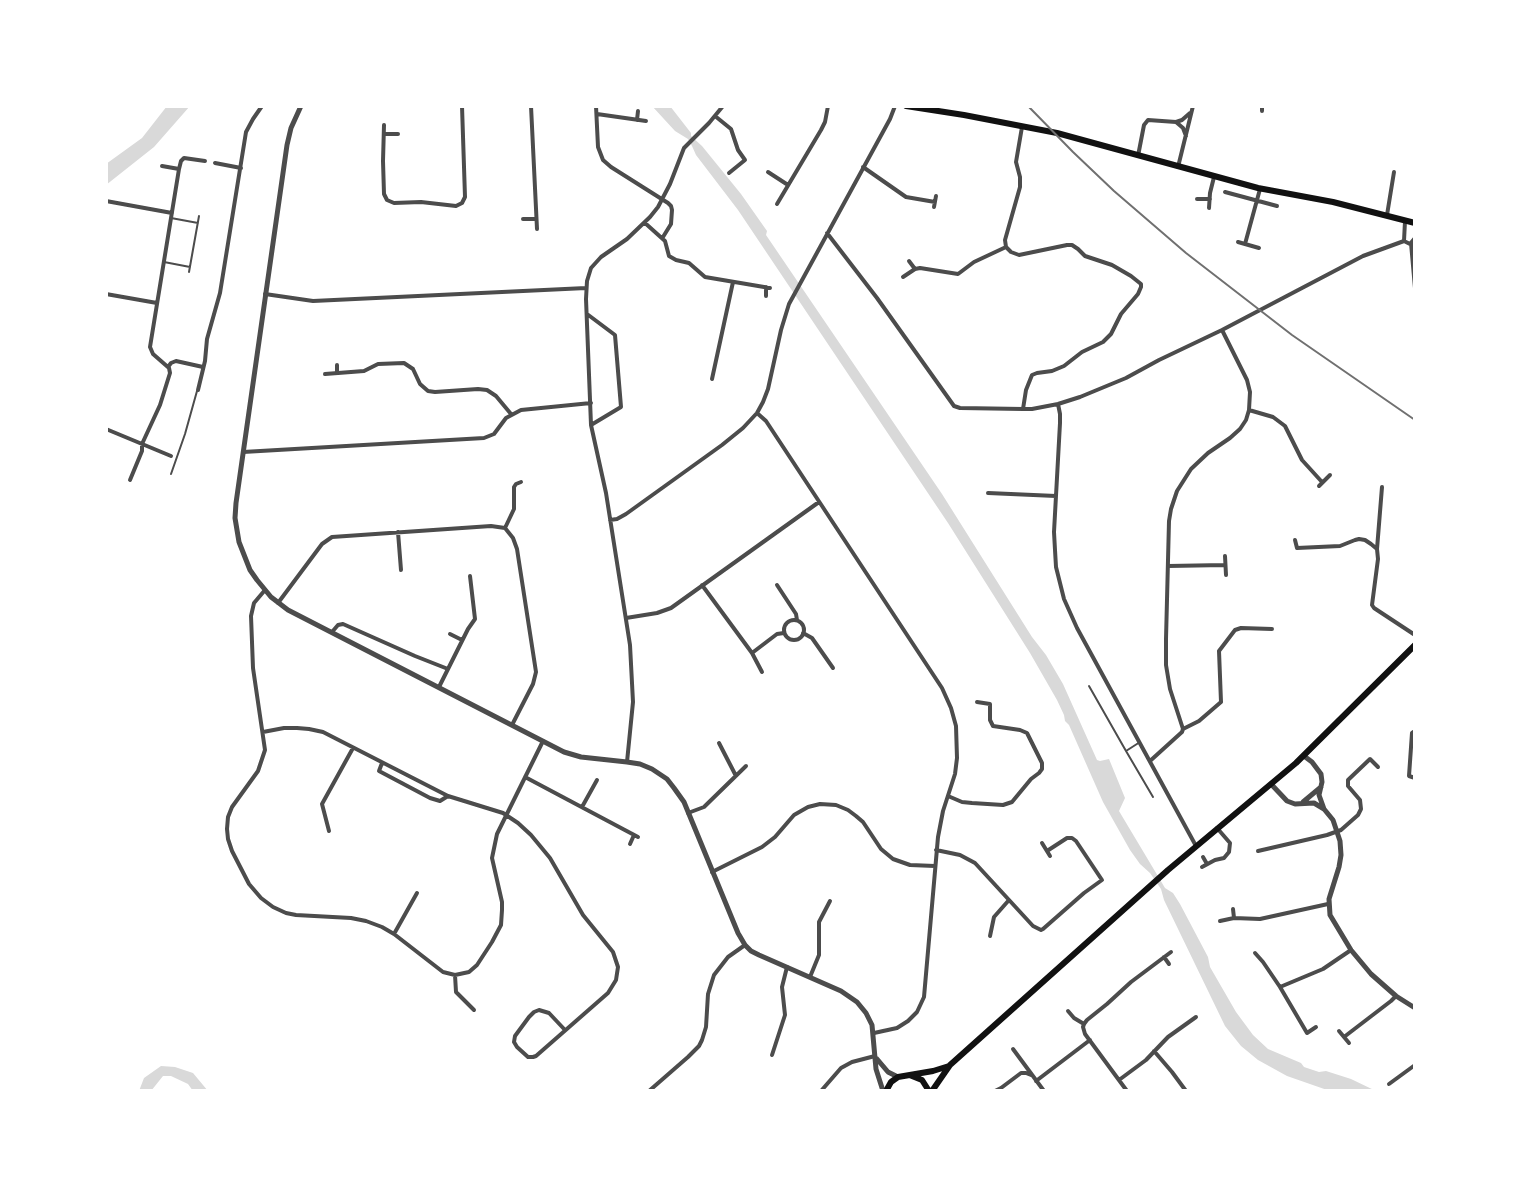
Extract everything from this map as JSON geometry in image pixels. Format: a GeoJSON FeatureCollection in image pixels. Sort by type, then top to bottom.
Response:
{"type":"FeatureCollection","features":[{"type":"Feature","properties":{"kind":"main road"},"geometry":{"type":"LineString","coordinates":[[906,106],[961,114],[1064,135],[1260,189],[1326,201],[1415,223]]}},
{"type":"Feature","properties":{"kind":"main road"},"geometry":{"type":"LineString","coordinates":[[908,1075],[922,1080],[930,1091],[950,1065],[1162,875],[1304,756],[1415,645]]}},
{"type":"Feature","properties":{"kind":"main road"},"geometry":{"type":"LineString","coordinates":[[885,1091],[891,1082],[898,1077],[933,1071],[950,1065]]}},
{"type":"Feature","properties":{"kind":"street"},"geometry":{"type":"LineString","coordinates":[[198,390],[206,355],[206,339],[220,293],[248,128],[262,106]]}},
{"type":"Feature","properties":{"kind":"street"},"geometry":{"type":"LineString","coordinates":[[301,106],[291,128],[287,145],[236,503],[237,534],[242,552],[257,580],[278,603],[288,610],[564,752],[581,757],[646,766],[666,779],[680,797],[688,813],[738,933],[745,945],[754,953],[853,998],[868,1017],[874,1033],[876,1069],[885,1091]]}},
{"type":"Feature","properties":{"kind":"street"},"geometry":{"type":"LineString","coordinates":[[384,124],[384,194],[387,200],[394,203],[421,202],[456,206],[462,203],[465,197],[462,106]]}},
{"type":"Feature","properties":{"kind":"street"},"geometry":{"type":"LineString","coordinates":[[531,106],[537,229]]}},
{"type":"Feature","properties":{"kind":"street"},"geometry":{"type":"LineString","coordinates":[[596,106],[598,147],[603,160],[611,168],[670,204],[672,210],[671,224],[663,237]]}},
{"type":"Feature","properties":{"kind":"street"},"geometry":{"type":"LineString","coordinates":[[627,762],[630,744],[632,696],[630,645],[602,471],[591,425],[586,288],[588,275],[595,262],[606,252],[626,240],[645,223],[658,206],[670,184],[684,148],[723,106]]}},
{"type":"Feature","properties":{"kind":"street"},"geometry":{"type":"LineString","coordinates":[[777,204],[821,130],[828,106]]}},
{"type":"Feature","properties":{"kind":"street"},"geometry":{"type":"LineString","coordinates":[[610,520],[617,519],[626,514],[722,445],[743,428],[757,413],[764,402],[768,389],[782,325],[791,300],[890,119],[895,106]]}},
{"type":"Feature","properties":{"kind":"street"},"geometry":{"type":"LineString","coordinates":[[1178,167],[1193,106]]}},
{"type":"Feature","properties":{"kind":"street"},"geometry":{"type":"LineString","coordinates":[[1138,156],[1145,122],[1151,119],[1176,122],[1182,120],[1191,111]]}},
{"type":"Feature","properties":{"kind":"street"},"geometry":{"type":"LineString","coordinates":[[637,120],[638,112]]}},
{"type":"Feature","properties":{"kind":"street"},"geometry":{"type":"LineString","coordinates":[[597,114],[646,121]]}},
{"type":"Feature","properties":{"kind":"street"},"geometry":{"type":"LineString","coordinates":[[715,116],[731,129],[738,150],[745,160],[729,173]]}},
{"type":"Feature","properties":{"kind":"street"},"geometry":{"type":"LineString","coordinates":[[1176,122],[1186,136]]}},
{"type":"Feature","properties":{"kind":"street"},"geometry":{"type":"LineString","coordinates":[[1022,127],[1016,162],[1020,173],[1020,187],[1005,240],[1006,247],[1018,255],[1072,245],[1085,256],[1112,265],[1131,276],[1142,287],[1121,314],[1108,338],[1082,352],[1064,366],[1052,371],[1032,375],[1026,390],[1023,409]]}},
{"type":"Feature","properties":{"kind":"street"},"geometry":{"type":"LineString","coordinates":[[384,134],[398,134]]}},
{"type":"Feature","properties":{"kind":"street"},"geometry":{"type":"LineString","coordinates":[[130,480],[142,451],[142,444],[153,423],[165,392],[170,373],[168,366],[150,350],[179,169],[184,158],[205,161]]}},
{"type":"Feature","properties":{"kind":"street"},"geometry":{"type":"LineString","coordinates":[[215,163],[241,168]]}},
{"type":"Feature","properties":{"kind":"street"},"geometry":{"type":"LineString","coordinates":[[162,166],[179,169]]}},
{"type":"Feature","properties":{"kind":"street"},"geometry":{"type":"LineString","coordinates":[[863,168],[906,197],[935,202]]}},
{"type":"Feature","properties":{"kind":"street"},"geometry":{"type":"LineString","coordinates":[[768,172],[788,185]]}},
{"type":"Feature","properties":{"kind":"street"},"geometry":{"type":"LineString","coordinates":[[1387,215],[1394,172]]}},
{"type":"Feature","properties":{"kind":"street"},"geometry":{"type":"LineString","coordinates":[[1209,208],[1214,177]]}},
{"type":"Feature","properties":{"kind":"street"},"geometry":{"type":"LineString","coordinates":[[1245,244],[1260,189]]}},
{"type":"Feature","properties":{"kind":"street"},"geometry":{"type":"LineString","coordinates":[[1225,192],[1277,206]]}},
{"type":"Feature","properties":{"kind":"street"},"geometry":{"type":"LineString","coordinates":[[934,207],[936,196]]}},
{"type":"Feature","properties":{"kind":"street"},"geometry":{"type":"LineString","coordinates":[[1197,199],[1210,199]]}},
{"type":"Feature","properties":{"kind":"street"},"geometry":{"type":"LineString","coordinates":[[106,201],[172,213]]}},
{"type":"Feature","properties":{"kind":"street"},"geometry":{"type":"LineString","coordinates":[[523,219],[536,218]]}},
{"type":"Feature","properties":{"kind":"street"},"geometry":{"type":"LineString","coordinates":[[1404,220],[1404,241]]}},
{"type":"Feature","properties":{"kind":"street"},"geometry":{"type":"LineString","coordinates":[[645,223],[663,237],[667,245],[668,254],[672,259],[689,263],[705,277],[768,288],[766,296]]}},
{"type":"Feature","properties":{"kind":"street"},"geometry":{"type":"LineString","coordinates":[[827,233],[877,298],[953,404],[960,408],[1032,409],[1074,399],[1126,378],[1362,256],[1404,241],[1407,244],[1411,243]]}},
{"type":"Feature","properties":{"kind":"street"},"geometry":{"type":"LineString","coordinates":[[1415,238],[1411,243],[1415,288]]}},
{"type":"Feature","properties":{"kind":"street"},"geometry":{"type":"LineString","coordinates":[[1238,242],[1259,248]]}},
{"type":"Feature","properties":{"kind":"street"},"geometry":{"type":"LineString","coordinates":[[903,277],[914,268],[926,268],[958,274],[974,262],[1006,247]]}},
{"type":"Feature","properties":{"kind":"street"},"geometry":{"type":"LineString","coordinates":[[909,262],[914,268]]}},
{"type":"Feature","properties":{"kind":"street"},"geometry":{"type":"LineString","coordinates":[[712,379],[733,282]]}},
{"type":"Feature","properties":{"kind":"street"},"geometry":{"type":"LineString","coordinates":[[265,294],[314,301],[586,288]]}},
{"type":"Feature","properties":{"kind":"street"},"geometry":{"type":"LineString","coordinates":[[106,294],[157,304]]}},
{"type":"Feature","properties":{"kind":"street"},"geometry":{"type":"LineString","coordinates":[[587,314],[615,335],[621,407],[591,425]]}},
{"type":"Feature","properties":{"kind":"street"},"geometry":{"type":"LineString","coordinates":[[1150,761],[1182,732],[1183,728],[1170,689],[1166,665],[1170,515],[1182,481],[1198,462],[1240,429],[1250,410],[1250,392],[1247,380],[1222,330]]}},
{"type":"Feature","properties":{"kind":"street"},"geometry":{"type":"LineString","coordinates":[[168,366],[176,361],[203,367]]}},
{"type":"Feature","properties":{"kind":"street"},"geometry":{"type":"LineString","coordinates":[[325,374],[364,371],[378,364],[404,363],[413,369],[420,384],[428,391],[487,390],[496,396],[511,414]]}},
{"type":"Feature","properties":{"kind":"street"},"geometry":{"type":"LineString","coordinates":[[337,365],[337,373]]}},
{"type":"Feature","properties":{"kind":"street"},"geometry":{"type":"LineString","coordinates":[[242,452],[484,438],[497,432],[511,414],[525,408],[591,402]]}},
{"type":"Feature","properties":{"kind":"street"},"geometry":{"type":"LineString","coordinates":[[1058,404],[1060,414],[1054,550],[1056,568],[1064,599],[1077,628],[1196,846]]}},
{"type":"Feature","properties":{"kind":"street"},"geometry":{"type":"LineString","coordinates":[[1250,410],[1272,417],[1285,426],[1302,460],[1320,484],[1330,474]]}},
{"type":"Feature","properties":{"kind":"street"},"geometry":{"type":"LineString","coordinates":[[757,413],[766,421],[946,696],[956,726],[958,751],[955,774],[940,821],[926,978],[922,1002],[917,1012],[905,1024],[897,1028],[874,1033]]}},
{"type":"Feature","properties":{"kind":"street"},"geometry":{"type":"LineString","coordinates":[[106,429],[171,456]]}},
{"type":"Feature","properties":{"kind":"street"},"geometry":{"type":"LineString","coordinates":[[505,528],[514,509],[514,487],[521,482]]}},
{"type":"Feature","properties":{"kind":"street"},"geometry":{"type":"LineString","coordinates":[[1382,488],[1376,549],[1378,559],[1372,604],[1374,608],[1415,635]]}},
{"type":"Feature","properties":{"kind":"street"},"geometry":{"type":"LineString","coordinates":[[988,493],[1056,496]]}},
{"type":"Feature","properties":{"kind":"street"},"geometry":{"type":"LineString","coordinates":[[626,618],[668,610],[819,502]]}},
{"type":"Feature","properties":{"kind":"street"},"geometry":{"type":"LineString","coordinates":[[278,603],[328,538],[491,526],[505,528],[515,542],[536,672],[533,684],[512,725]]}},
{"type":"Feature","properties":{"kind":"street"},"geometry":{"type":"LineString","coordinates":[[398,532],[401,570]]}},
{"type":"Feature","properties":{"kind":"street"},"geometry":{"type":"LineString","coordinates":[[1296,540],[1297,548],[1340,546],[1360,539],[1365,540],[1376,549]]}},
{"type":"Feature","properties":{"kind":"street"},"geometry":{"type":"LineString","coordinates":[[1225,556],[1226,575]]}},
{"type":"Feature","properties":{"kind":"street"},"geometry":{"type":"LineString","coordinates":[[1168,566],[1225,565]]}},
{"type":"Feature","properties":{"kind":"street"},"geometry":{"type":"LineString","coordinates":[[439,687],[475,618],[470,576]]}},
{"type":"Feature","properties":{"kind":"street"},"geometry":{"type":"LineString","coordinates":[[702,585],[752,653],[762,672]]}},
{"type":"Feature","properties":{"kind":"street"},"geometry":{"type":"LineString","coordinates":[[777,585],[796,614],[797,620]]}},
{"type":"Feature","properties":{"kind":"street"},"geometry":{"type":"LineString","coordinates":[[265,590],[254,603],[251,616],[253,668],[265,750],[261,766],[230,811],[228,839],[230,847],[249,884],[265,902],[286,914],[358,919],[374,924],[394,934],[439,970],[447,974],[466,974],[475,968],[500,928],[502,908],[492,854],[496,834],[543,741]]}},
{"type":"Feature","properties":{"kind":"street"},"geometry":{"type":"LineString","coordinates":[[797,620],[804,627],[804,633],[801,637],[794,640],[784,633],[785,625],[791,621],[797,620]]}},
{"type":"Feature","properties":{"kind":"street"},"geometry":{"type":"LineString","coordinates":[[332,632],[338,625],[344,624],[448,669]]}},
{"type":"Feature","properties":{"kind":"street"},"geometry":{"type":"LineString","coordinates":[[1183,728],[1199,722],[1221,702],[1220,651],[1235,630],[1241,628],[1272,629]]}},
{"type":"Feature","properties":{"kind":"street"},"geometry":{"type":"LineString","coordinates":[[752,653],[777,634],[784,633]]}},
{"type":"Feature","properties":{"kind":"street"},"geometry":{"type":"LineString","coordinates":[[804,633],[812,638],[833,668]]}},
{"type":"Feature","properties":{"kind":"street"},"geometry":{"type":"LineString","coordinates":[[450,634],[462,640]]}},
{"type":"Feature","properties":{"kind":"street"},"geometry":{"type":"LineString","coordinates":[[948,796],[972,804],[1003,805],[1012,802],[1042,769],[1042,763],[1027,733],[1020,730],[993,726],[990,720],[990,704],[977,702]]}},
{"type":"Feature","properties":{"kind":"street"},"geometry":{"type":"LineString","coordinates":[[263,732],[284,728],[309,729],[323,732],[448,796],[506,815],[525,830],[541,846],[583,915],[613,952],[617,962],[618,976],[608,993],[565,1030],[533,1057],[526,1055],[514,1042],[515,1036],[529,1017],[539,1010],[549,1013],[565,1030]]}},
{"type":"Feature","properties":{"kind":"street"},"geometry":{"type":"LineString","coordinates":[[1415,731],[1412,733],[1409,776],[1415,778]]}},
{"type":"Feature","properties":{"kind":"street"},"geometry":{"type":"LineString","coordinates":[[719,743],[736,776]]}},
{"type":"Feature","properties":{"kind":"street"},"geometry":{"type":"LineString","coordinates":[[329,831],[322,804],[353,748]]}},
{"type":"Feature","properties":{"kind":"street"},"geometry":{"type":"LineString","coordinates":[[1304,756],[1320,772],[1322,780],[1319,798],[1324,809],[1333,820],[1341,845],[1341,859],[1328,904],[1333,922],[1351,950],[1371,974],[1396,996],[1415,1008]]}},
{"type":"Feature","properties":{"kind":"street"},"geometry":{"type":"LineString","coordinates":[[1258,851],[1338,832],[1352,822],[1361,809],[1360,800],[1348,786],[1348,780],[1370,759],[1378,767]]}},
{"type":"Feature","properties":{"kind":"street"},"geometry":{"type":"LineString","coordinates":[[382,763],[379,771],[430,798],[440,801],[448,796]]}},
{"type":"Feature","properties":{"kind":"street"},"geometry":{"type":"LineString","coordinates":[[688,813],[704,807],[746,766]]}},
{"type":"Feature","properties":{"kind":"street"},"geometry":{"type":"LineString","coordinates":[[525,777],[636,836],[630,844]]}},
{"type":"Feature","properties":{"kind":"street"},"geometry":{"type":"LineString","coordinates":[[582,807],[597,780]]}},
{"type":"Feature","properties":{"kind":"street"},"geometry":{"type":"LineString","coordinates":[[1271,784],[1287,801],[1295,804],[1314,803],[1324,809]]}},
{"type":"Feature","properties":{"kind":"street"},"geometry":{"type":"LineString","coordinates":[[1302,803],[1321,786]]}},
{"type":"Feature","properties":{"kind":"street"},"geometry":{"type":"LineString","coordinates":[[712,872],[762,847],[775,838],[794,815],[808,807],[820,804],[836,806],[848,810],[856,816],[863,822],[885,853],[893,859],[910,865],[935,866]]}},
{"type":"Feature","properties":{"kind":"street"},"geometry":{"type":"LineString","coordinates":[[1203,857],[1204,866],[1226,857],[1230,850],[1229,842],[1217,828]]}},
{"type":"Feature","properties":{"kind":"street"},"geometry":{"type":"LineString","coordinates":[[936,850],[960,855],[975,863],[1033,926],[1038,929],[1043,929],[1102,880],[1076,841],[1072,838],[1067,838],[1047,851]]}},
{"type":"Feature","properties":{"kind":"street"},"geometry":{"type":"LineString","coordinates":[[1042,843],[1050,856]]}},
{"type":"Feature","properties":{"kind":"street"},"geometry":{"type":"LineString","coordinates":[[394,934],[417,893]]}},
{"type":"Feature","properties":{"kind":"street"},"geometry":{"type":"LineString","coordinates":[[990,936],[994,918],[1009,900]]}},
{"type":"Feature","properties":{"kind":"street"},"geometry":{"type":"LineString","coordinates":[[810,977],[819,955],[819,922],[830,901]]}},
{"type":"Feature","properties":{"kind":"street"},"geometry":{"type":"LineString","coordinates":[[1220,920],[1266,918],[1328,904]]}},
{"type":"Feature","properties":{"kind":"street"},"geometry":{"type":"LineString","coordinates":[[1233,909],[1234,918]]}},
{"type":"Feature","properties":{"kind":"street"},"geometry":{"type":"LineString","coordinates":[[649,1091],[699,1046],[706,1027],[708,994],[714,975],[728,957],[745,945]]}},
{"type":"Feature","properties":{"kind":"street"},"geometry":{"type":"LineString","coordinates":[[1280,987],[1322,969],[1351,950]]}},
{"type":"Feature","properties":{"kind":"street"},"geometry":{"type":"LineString","coordinates":[[1127,1091],[1084,1032],[1083,1027],[1087,1020],[1138,976],[1171,952]]}},
{"type":"Feature","properties":{"kind":"street"},"geometry":{"type":"LineString","coordinates":[[1255,954],[1263,962],[1280,987],[1307,1033],[1316,1027]]}},
{"type":"Feature","properties":{"kind":"street"},"geometry":{"type":"LineString","coordinates":[[1164,957],[1169,964]]}},
{"type":"Feature","properties":{"kind":"street"},"geometry":{"type":"LineString","coordinates":[[772,1055],[785,1014],[782,987],[787,967]]}},
{"type":"Feature","properties":{"kind":"street"},"geometry":{"type":"LineString","coordinates":[[455,975],[456,992],[474,1010]]}},
{"type":"Feature","properties":{"kind":"street"},"geometry":{"type":"LineString","coordinates":[[1344,1037],[1396,996]]}},
{"type":"Feature","properties":{"kind":"street"},"geometry":{"type":"LineString","coordinates":[[1068,1011],[1074,1018],[1084,1024]]}},
{"type":"Feature","properties":{"kind":"street"},"geometry":{"type":"LineString","coordinates":[[1187,1016],[1190,1021]]}},
{"type":"Feature","properties":{"kind":"street"},"geometry":{"type":"LineString","coordinates":[[1119,1080],[1146,1060],[1168,1037],[1196,1017]]}},
{"type":"Feature","properties":{"kind":"street"},"geometry":{"type":"LineString","coordinates":[[1339,1031],[1349,1044]]}},
{"type":"Feature","properties":{"kind":"street"},"geometry":{"type":"LineString","coordinates":[[1036,1081],[1090,1040]]}},
{"type":"Feature","properties":{"kind":"street"},"geometry":{"type":"LineString","coordinates":[[1013,1049],[1044,1091]]}},
{"type":"Feature","properties":{"kind":"street"},"geometry":{"type":"LineString","coordinates":[[1154,1051],[1168,1066],[1186,1091]]}},
{"type":"Feature","properties":{"kind":"street"},"geometry":{"type":"LineString","coordinates":[[875,1056],[888,1072],[898,1077]]}},
{"type":"Feature","properties":{"kind":"street"},"geometry":{"type":"LineString","coordinates":[[821,1091],[841,1068],[852,1062],[875,1056]]}},
{"type":"Feature","properties":{"kind":"street"},"geometry":{"type":"LineString","coordinates":[[1389,1084],[1415,1065]]}},
{"type":"Feature","properties":{"kind":"street"},"geometry":{"type":"LineString","coordinates":[[995,1091],[1021,1073],[1032,1075]]}},
{"type":"Feature","properties":{"kind":"lane"},"geometry":{"type":"LineString","coordinates":[[190,272],[199,216]]}},
{"type":"Feature","properties":{"kind":"lane"},"geometry":{"type":"LineString","coordinates":[[171,218],[198,223]]}},
{"type":"Feature","properties":{"kind":"lane"},"geometry":{"type":"LineString","coordinates":[[164,262],[190,267]]}},
{"type":"Feature","properties":{"kind":"lane"},"geometry":{"type":"LineString","coordinates":[[171,474],[198,390]]}},
{"type":"Feature","properties":{"kind":"lane"},"geometry":{"type":"LineString","coordinates":[[1089,686],[1153,797]]}},
{"type":"Feature","properties":{"kind":"lane"},"geometry":{"type":"LineString","coordinates":[[1126,751],[1140,742]]}},
{"type":"Feature","properties":{"kind":"shaded area"},"geometry":{"type":"Polygon","coordinates":[[[167,106],[190,106],[154,147],[106,185],[106,164],[142,138],[167,106]]]}},
{"type":"Feature","properties":{"kind":"shaded area"},"geometry":{"type":"Polygon","coordinates":[[[652,106],[670,106],[691,133],[691,136],[702,146],[741,194],[767,231],[766,235],[942,494],[1032,637],[1046,655],[1063,684],[1097,760],[1109,759],[1125,798],[1119,811],[1165,888],[1173,893],[1180,904],[1208,957],[1210,967],[1236,1012],[1253,1035],[1268,1049],[1301,1063],[1304,1067],[1319,1072],[1326,1071],[1351,1079],[1376,1091],[1330,1091],[1287,1076],[1258,1060],[1241,1046],[1225,1026],[1164,900],[1161,889],[1130,850],[1103,802],[1057,700],[1030,653],[948,523],[738,210],[696,155],[688,139],[675,131],[652,106]]]}},
{"type":"Feature","properties":{"kind":"shaded area"},"geometry":{"type":"Polygon","coordinates":[[[161,1066],[175,1067],[193,1073],[208,1091],[193,1091],[188,1084],[171,1076],[163,1076],[151,1091],[139,1091],[144,1078],[161,1066]]]}},
{"type":"Feature","properties":{"kind":"railway"},"geometry":{"type":"LineString","coordinates":[[1028,106],[1114,191],[1186,253],[1292,335],[1415,420]]}}]}
